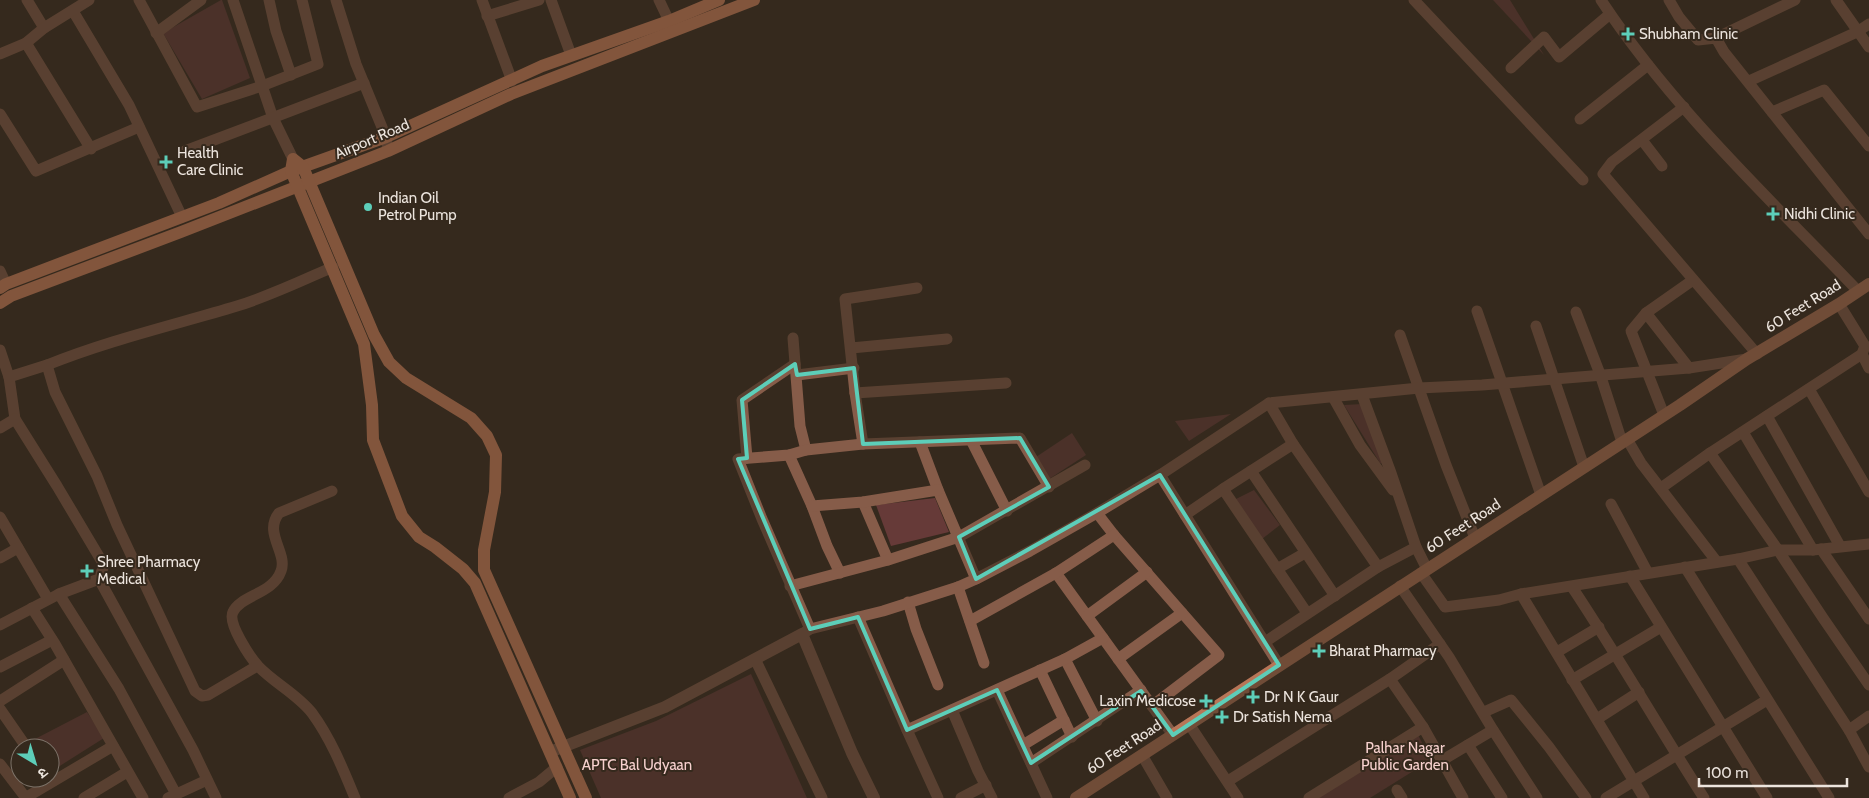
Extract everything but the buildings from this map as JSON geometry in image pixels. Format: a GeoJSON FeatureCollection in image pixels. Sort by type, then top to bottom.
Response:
{"type":"FeatureCollection","features":[{"type":"Feature","properties":{"kind":"main road","name":"Airport Road"},"geometry":{"type":"LineString","coordinates":[[3,286],[219,203],[295,166],[386,137],[542,66],[669,21],[719,0]]}},
{"type":"Feature","properties":{"kind":"main road","name":"Airport Road"},"geometry":{"type":"LineString","coordinates":[[0,303],[11,296],[388,151],[511,94],[754,0]]}},
{"type":"Feature","properties":{"kind":"main road"},"geometry":{"type":"LineString","coordinates":[[295,166],[374,335],[389,362],[406,378],[471,418],[487,436],[496,455],[495,492],[484,550],[484,570],[586,798]]}},
{"type":"Feature","properties":{"kind":"main road"},"geometry":{"type":"LineString","coordinates":[[304,184],[332,267],[364,344],[372,405],[373,440],[402,516],[419,537],[463,568],[475,582],[570,798]]}},
{"type":"Feature","properties":{"kind":"main road","name":"60 Feet Road"},"geometry":{"type":"LineString","coordinates":[[1076,798],[1752,356],[1863,288]]}},
{"type":"Feature","properties":{"kind":"street"},"geometry":{"type":"LineString","coordinates":[[27,0],[44,28]]}},
{"type":"Feature","properties":{"kind":"street"},"geometry":{"type":"LineString","coordinates":[[0,54],[26,43],[44,28],[89,0]]}},
{"type":"Feature","properties":{"kind":"street"},"geometry":{"type":"LineString","coordinates":[[139,0],[197,107],[262,86],[318,64],[302,0]]}},
{"type":"Feature","properties":{"kind":"street"},"geometry":{"type":"LineString","coordinates":[[156,33],[201,0]]}},
{"type":"Feature","properties":{"kind":"street"},"geometry":{"type":"LineString","coordinates":[[233,0],[273,118],[295,166]]}},
{"type":"Feature","properties":{"kind":"street"},"geometry":{"type":"LineString","coordinates":[[269,0],[276,31],[291,75]]}},
{"type":"Feature","properties":{"kind":"street"},"geometry":{"type":"LineString","coordinates":[[336,0],[364,83],[386,137],[388,151]]}},
{"type":"Feature","properties":{"kind":"street"},"geometry":{"type":"LineString","coordinates":[[482,0],[512,81]]}},
{"type":"Feature","properties":{"kind":"street"},"geometry":{"type":"LineString","coordinates":[[488,16],[539,0]]}},
{"type":"Feature","properties":{"kind":"street"},"geometry":{"type":"LineString","coordinates":[[551,0],[571,55]]}},
{"type":"Feature","properties":{"kind":"street"},"geometry":{"type":"LineString","coordinates":[[658,0],[669,21]]}},
{"type":"Feature","properties":{"kind":"street"},"geometry":{"type":"LineString","coordinates":[[1414,0],[1583,180]]}},
{"type":"Feature","properties":{"kind":"street"},"geometry":{"type":"LineString","coordinates":[[1600,0],[1648,65],[1705,131],[1863,288]]}},
{"type":"Feature","properties":{"kind":"street"},"geometry":{"type":"LineString","coordinates":[[1670,0],[1679,17],[1698,40],[1716,38],[1795,0]]}},
{"type":"Feature","properties":{"kind":"street"},"geometry":{"type":"LineString","coordinates":[[1836,0],[1857,32],[1869,46]]}},
{"type":"Feature","properties":{"kind":"street"},"geometry":{"type":"LineString","coordinates":[[73,10],[129,105],[182,217]]}},
{"type":"Feature","properties":{"kind":"street"},"geometry":{"type":"LineString","coordinates":[[1511,68],[1544,36],[1558,56],[1610,14]]}},
{"type":"Feature","properties":{"kind":"street"},"geometry":{"type":"LineString","coordinates":[[1749,81],[1857,32],[1869,24]]}},
{"type":"Feature","properties":{"kind":"street"},"geometry":{"type":"LineString","coordinates":[[1716,38],[1724,52],[1869,234]]}},
{"type":"Feature","properties":{"kind":"street"},"geometry":{"type":"LineString","coordinates":[[26,43],[91,149]]}},
{"type":"Feature","properties":{"kind":"street"},"geometry":{"type":"LineString","coordinates":[[1580,119],[1648,65]]}},
{"type":"Feature","properties":{"kind":"street"},"geometry":{"type":"LineString","coordinates":[[185,151],[364,83]]}},
{"type":"Feature","properties":{"kind":"street"},"geometry":{"type":"LineString","coordinates":[[1772,112],[1824,90],[1869,146]]}},
{"type":"Feature","properties":{"kind":"street"},"geometry":{"type":"LineString","coordinates":[[550,752],[665,707],[806,632],[958,587],[976,579],[1097,513],[1160,475],[1269,403],[1420,388],[1648,372],[1689,368],[1752,356],[1693,280],[1603,174],[1612,162],[1684,107]]}},
{"type":"Feature","properties":{"kind":"street"},"geometry":{"type":"LineString","coordinates":[[0,114],[36,171],[139,127]]}},
{"type":"Feature","properties":{"kind":"street"},"geometry":{"type":"LineString","coordinates":[[1642,140],[1662,166]]}},
{"type":"Feature","properties":{"kind":"street"},"geometry":{"type":"LineString","coordinates":[[8,377],[112,342],[260,298],[332,267]]}},
{"type":"Feature","properties":{"kind":"street"},"geometry":{"type":"LineString","coordinates":[[0,271],[3,286]]}},
{"type":"Feature","properties":{"kind":"street"},"geometry":{"type":"LineString","coordinates":[[1664,415],[1631,331],[1646,313],[1693,280]]}},
{"type":"Feature","properties":{"kind":"street"},"geometry":{"type":"LineString","coordinates":[[863,444],[855,393],[854,368],[845,299],[917,288]]}},
{"type":"Feature","properties":{"kind":"street"},"geometry":{"type":"LineString","coordinates":[[1839,304],[1865,348],[1869,368]]}},
{"type":"Feature","properties":{"kind":"street"},"geometry":{"type":"LineString","coordinates":[[1477,311],[1541,495]]}},
{"type":"Feature","properties":{"kind":"street"},"geometry":{"type":"LineString","coordinates":[[1576,312],[1624,441],[1717,562]]}},
{"type":"Feature","properties":{"kind":"street"},"geometry":{"type":"LineString","coordinates":[[1646,313],[1689,368]]}},
{"type":"Feature","properties":{"kind":"street"},"geometry":{"type":"LineString","coordinates":[[1536,326],[1584,467]]}},
{"type":"Feature","properties":{"kind":"street"},"geometry":{"type":"LineString","coordinates":[[1400,336],[1446,465],[1475,538]]}},
{"type":"Feature","properties":{"kind":"street"},"geometry":{"type":"LineString","coordinates":[[793,338],[800,426],[806,450]]}},
{"type":"Feature","properties":{"kind":"street"},"geometry":{"type":"LineString","coordinates":[[851,348],[947,339]]}},
{"type":"Feature","properties":{"kind":"street"},"geometry":{"type":"LineString","coordinates":[[1661,488],[1710,453],[1809,389],[1865,348]]}},
{"type":"Feature","properties":{"kind":"street"},"geometry":{"type":"LineString","coordinates":[[0,350],[8,377],[15,419],[100,557],[104,565],[99,579],[193,750],[216,798]]}},
{"type":"Feature","properties":{"kind":"street"},"geometry":{"type":"LineString","coordinates":[[48,365],[55,392],[97,476],[117,525],[194,691],[202,696],[208,695],[257,666]]}},
{"type":"Feature","properties":{"kind":"street"},"geometry":{"type":"LineString","coordinates":[[747,458],[742,400],[796,369],[854,368]]}},
{"type":"Feature","properties":{"kind":"street"},"geometry":{"type":"LineString","coordinates":[[855,393],[1006,383]]}},
{"type":"Feature","properties":{"kind":"street"},"geometry":{"type":"LineString","coordinates":[[1809,389],[1869,492]]}},
{"type":"Feature","properties":{"kind":"street"},"geometry":{"type":"LineString","coordinates":[[1362,395],[1424,571],[1445,607],[1499,600],[1520,594],[1738,559],[1778,550],[1817,549],[1869,544]]}},
{"type":"Feature","properties":{"kind":"street"},"geometry":{"type":"LineString","coordinates":[[1333,397],[1360,445],[1400,500]]}},
{"type":"Feature","properties":{"kind":"street"},"geometry":{"type":"LineString","coordinates":[[1269,403],[1293,444],[1378,567]]}},
{"type":"Feature","properties":{"kind":"street"},"geometry":{"type":"LineString","coordinates":[[1767,416],[1840,546]]}},
{"type":"Feature","properties":{"kind":"street"},"geometry":{"type":"LineString","coordinates":[[0,428],[15,419]]}},
{"type":"Feature","properties":{"kind":"street"},"geometry":{"type":"LineString","coordinates":[[1744,432],[1817,549],[1869,618]]}},
{"type":"Feature","properties":{"kind":"street"},"geometry":{"type":"LineString","coordinates":[[874,798],[852,753],[790,586],[738,459],[789,455],[806,450],[863,444],[1020,438],[1049,487]]}},
{"type":"Feature","properties":{"kind":"street"},"geometry":{"type":"LineString","coordinates":[[971,440],[1007,511]]}},
{"type":"Feature","properties":{"kind":"street"},"geometry":{"type":"LineString","coordinates":[[920,442],[976,579]]}},
{"type":"Feature","properties":{"kind":"street"},"geometry":{"type":"LineString","coordinates":[[1185,515],[1293,444]]}},
{"type":"Feature","properties":{"kind":"street"},"geometry":{"type":"LineString","coordinates":[[1710,453],[1869,685]]}},
{"type":"Feature","properties":{"kind":"street"},"geometry":{"type":"LineString","coordinates":[[789,455],[812,506],[827,546],[840,572]]}},
{"type":"Feature","properties":{"kind":"street"},"geometry":{"type":"LineString","coordinates":[[790,586],[888,560],[959,537],[1085,465]]}},
{"type":"Feature","properties":{"kind":"street"},"geometry":{"type":"LineString","coordinates":[[1251,471],[1335,596]]}},
{"type":"Feature","properties":{"kind":"street"},"geometry":{"type":"LineString","coordinates":[[1160,475],[1279,666]]}},
{"type":"Feature","properties":{"kind":"street"},"geometry":{"type":"LineString","coordinates":[[1222,489],[1307,613]]}},
{"type":"Feature","properties":{"kind":"street"},"geometry":{"type":"LineString","coordinates":[[812,506],[863,502],[938,490]]}},
{"type":"Feature","properties":{"kind":"street"},"geometry":{"type":"LineString","coordinates":[[332,491],[279,513],[276,518],[274,532],[282,566],[281,572],[272,584],[238,606],[231,618],[233,626],[257,666],[285,688],[315,718],[333,748],[355,798]]}},
{"type":"Feature","properties":{"kind":"street"},"geometry":{"type":"LineString","coordinates":[[863,502],[888,560]]}},
{"type":"Feature","properties":{"kind":"street"},"geometry":{"type":"LineString","coordinates":[[1611,504],[1648,573]]}},
{"type":"Feature","properties":{"kind":"street"},"geometry":{"type":"LineString","coordinates":[[1097,513],[1219,655],[1152,706]]}},
{"type":"Feature","properties":{"kind":"street"},"geometry":{"type":"LineString","coordinates":[[0,517],[48,599]]}},
{"type":"Feature","properties":{"kind":"street"},"geometry":{"type":"LineString","coordinates":[[970,621],[1056,572],[1114,535]]}},
{"type":"Feature","properties":{"kind":"street"},"geometry":{"type":"LineString","coordinates":[[1265,642],[1378,567],[1416,547]]}},
{"type":"Feature","properties":{"kind":"street"},"geometry":{"type":"LineString","coordinates":[[0,558],[18,548]]}},
{"type":"Feature","properties":{"kind":"street"},"geometry":{"type":"LineString","coordinates":[[1277,569],[1305,553]]}},
{"type":"Feature","properties":{"kind":"street"},"geometry":{"type":"LineString","coordinates":[[1738,559],[1868,764]]}},
{"type":"Feature","properties":{"kind":"street"},"geometry":{"type":"LineString","coordinates":[[1685,566],[1829,798]]}},
{"type":"Feature","properties":{"kind":"street"},"geometry":{"type":"LineString","coordinates":[[1056,572],[1172,735]]}},
{"type":"Feature","properties":{"kind":"street"},"geometry":{"type":"LineString","coordinates":[[1087,616],[1147,572]]}},
{"type":"Feature","properties":{"kind":"street"},"geometry":{"type":"LineString","coordinates":[[1630,576],[1767,798]]}},
{"type":"Feature","properties":{"kind":"street"},"geometry":{"type":"LineString","coordinates":[[0,625],[48,599],[99,579]]}},
{"type":"Feature","properties":{"kind":"street"},"geometry":{"type":"LineString","coordinates":[[1400,586],[1484,712],[1493,730],[1537,798]]}},
{"type":"Feature","properties":{"kind":"street"},"geometry":{"type":"LineString","coordinates":[[958,587],[984,663]]}},
{"type":"Feature","properties":{"kind":"street"},"geometry":{"type":"LineString","coordinates":[[1572,587],[1616,653],[1704,798]]}},
{"type":"Feature","properties":{"kind":"street"},"geometry":{"type":"LineString","coordinates":[[59,594],[119,689],[172,796],[207,780]]}},
{"type":"Feature","properties":{"kind":"street"},"geometry":{"type":"LineString","coordinates":[[1520,594],[1644,798]]}},
{"type":"Feature","properties":{"kind":"street"},"geometry":{"type":"LineString","coordinates":[[908,602],[916,630],[938,685]]}},
{"type":"Feature","properties":{"kind":"street"},"geometry":{"type":"LineString","coordinates":[[32,608],[143,798]]}},
{"type":"Feature","properties":{"kind":"street"},"geometry":{"type":"LineString","coordinates":[[1118,660],[1182,613]]}},
{"type":"Feature","properties":{"kind":"street"},"geometry":{"type":"LineString","coordinates":[[858,617],[938,798]]}},
{"type":"Feature","properties":{"kind":"street"},"geometry":{"type":"LineString","coordinates":[[1557,652],[1599,627]]}},
{"type":"Feature","properties":{"kind":"street"},"geometry":{"type":"LineString","coordinates":[[1572,680],[1661,627]]}},
{"type":"Feature","properties":{"kind":"street"},"geometry":{"type":"LineString","coordinates":[[907,730],[1065,659],[1103,638]]}},
{"type":"Feature","properties":{"kind":"street"},"geometry":{"type":"LineString","coordinates":[[0,666],[52,640]]}},
{"type":"Feature","properties":{"kind":"street"},"geometry":{"type":"LineString","coordinates":[[1228,781],[1390,679],[1440,644]]}},
{"type":"Feature","properties":{"kind":"street"},"geometry":{"type":"LineString","coordinates":[[755,659],[822,798]]}},
{"type":"Feature","properties":{"kind":"street"},"geometry":{"type":"LineString","coordinates":[[1065,659],[1097,721]]}},
{"type":"Feature","properties":{"kind":"street"},"geometry":{"type":"LineString","coordinates":[[0,701],[64,660]]}},
{"type":"Feature","properties":{"kind":"street"},"geometry":{"type":"LineString","coordinates":[[1040,670],[1072,737]]}},
{"type":"Feature","properties":{"kind":"street"},"geometry":{"type":"LineString","coordinates":[[1390,679],[1423,727],[1463,798]]}},
{"type":"Feature","properties":{"kind":"street"},"geometry":{"type":"LineString","coordinates":[[997,690],[1047,798]]}},
{"type":"Feature","properties":{"kind":"street"},"geometry":{"type":"LineString","coordinates":[[1031,763],[1141,690]]}},
{"type":"Feature","properties":{"kind":"street"},"geometry":{"type":"LineString","coordinates":[[1597,718],[1639,692]]}},
{"type":"Feature","properties":{"kind":"street"},"geometry":{"type":"LineString","coordinates":[[1484,712],[1511,700],[1549,747],[1586,798]]}},
{"type":"Feature","properties":{"kind":"street"},"geometry":{"type":"LineString","coordinates":[[1606,798],[1767,700]]}},
{"type":"Feature","properties":{"kind":"street"},"geometry":{"type":"LineString","coordinates":[[0,709],[20,738]]}},
{"type":"Feature","properties":{"kind":"street"},"geometry":{"type":"LineString","coordinates":[[952,710],[992,798]]}},
{"type":"Feature","properties":{"kind":"street"},"geometry":{"type":"LineString","coordinates":[[1848,730],[1869,716]]}},
{"type":"Feature","properties":{"kind":"street"},"geometry":{"type":"LineString","coordinates":[[1023,745],[1064,720]]}},
{"type":"Feature","properties":{"kind":"street"},"geometry":{"type":"LineString","coordinates":[[1189,724],[1238,798]]}},
{"type":"Feature","properties":{"kind":"street"},"geometry":{"type":"LineString","coordinates":[[1309,798],[1423,727]]}},
{"type":"Feature","properties":{"kind":"street"},"geometry":{"type":"LineString","coordinates":[[1441,761],[1493,730]]}},
{"type":"Feature","properties":{"kind":"street"},"geometry":{"type":"LineString","coordinates":[[1468,745],[1502,798]]}},
{"type":"Feature","properties":{"kind":"street"},"geometry":{"type":"LineString","coordinates":[[60,774],[112,746]]}},
{"type":"Feature","properties":{"kind":"street"},"geometry":{"type":"LineString","coordinates":[[1142,755],[1167,798]]}},
{"type":"Feature","properties":{"kind":"street"},"geometry":{"type":"LineString","coordinates":[[0,764],[25,798],[38,788]]}},
{"type":"Feature","properties":{"kind":"street"},"geometry":{"type":"LineString","coordinates":[[509,798],[529,793],[557,767]]}},
{"type":"Feature","properties":{"kind":"street"},"geometry":{"type":"LineString","coordinates":[[84,798],[127,772]]}},
{"type":"Feature","properties":{"kind":"street"},"geometry":{"type":"LineString","coordinates":[[961,798],[986,785]]}},
{"type":"Feature","properties":{"kind":"highlighted area"},"geometry":{"type":"Polygon","coordinates":[[[795,364],[797,375],[854,368],[863,444],[1020,438],[1049,487],[959,537],[976,579],[1160,475],[1279,665],[1173,735],[1141,691],[1031,763],[997,690],[907,730],[858,617],[810,629],[738,459],[747,458],[742,400],[795,364]]]}},
{"type":"Feature","properties":{"kind":"green space"},"geometry":{"type":"Polygon","coordinates":[[[221,0],[250,78],[202,99],[163,33],[221,0]]]}},
{"type":"Feature","properties":{"kind":"green space"},"geometry":{"type":"Polygon","coordinates":[[[1493,0],[1510,0],[1544,55],[1493,0]]]}},
{"type":"Feature","properties":{"kind":"green space"},"geometry":{"type":"Polygon","coordinates":[[[1363,404],[1384,464],[1380,463],[1344,405],[1363,404]]]}},
{"type":"Feature","properties":{"kind":"green space"},"geometry":{"type":"Polygon","coordinates":[[[1231,414],[1189,441],[1175,421],[1231,414]]]}},
{"type":"Feature","properties":{"kind":"green space"},"geometry":{"type":"Polygon","coordinates":[[[1072,433],[1086,455],[1046,481],[1033,459],[1072,433]]]}},
{"type":"Feature","properties":{"kind":"green space"},"geometry":{"type":"Polygon","coordinates":[[[1254,490],[1280,525],[1262,539],[1234,500],[1254,490]]]}},
{"type":"Feature","properties":{"kind":"green space"},"geometry":{"type":"Polygon","coordinates":[[[935,498],[949,532],[891,546],[876,505],[935,498]]]}},
{"type":"Feature","properties":{"kind":"green space","name":"APTC Bal Udyaan"},"geometry":{"type":"Polygon","coordinates":[[[751,674],[807,798],[601,798],[580,750],[656,721],[751,674]]]}},
{"type":"Feature","properties":{"kind":"green space"},"geometry":{"type":"Polygon","coordinates":[[[87,712],[104,738],[60,766],[60,738],[37,738],[87,712]]]}},
{"type":"Feature","properties":{"kind":"green space","name":"Palhar Nagar Public Garden"},"geometry":{"type":"Polygon","coordinates":[[[1416,731],[1431,760],[1370,798],[1318,798],[1416,731]]]}},
{"type":"Feature","properties":{"kind":"place","name":"Shubham Clinic"},"geometry":{"type":"Point","coordinates":[1628,34]}},
{"type":"Feature","properties":{"kind":"place","name":"Health Care Clinic"},"geometry":{"type":"Point","coordinates":[166,162]}},
{"type":"Feature","properties":{"kind":"place","name":"Indian Oil Petrol Pump"},"geometry":{"type":"Point","coordinates":[368,207]}},
{"type":"Feature","properties":{"kind":"place","name":"Nidhi Clinic"},"geometry":{"type":"Point","coordinates":[1773,214]}},
{"type":"Feature","properties":{"kind":"place","name":"Shree Pharmacy Medical"},"geometry":{"type":"Point","coordinates":[87,571]}},
{"type":"Feature","properties":{"kind":"place","name":"Bharat Pharmacy"},"geometry":{"type":"Point","coordinates":[1319,651]}},
{"type":"Feature","properties":{"kind":"place","name":"Dr N K Gaur"},"geometry":{"type":"Point","coordinates":[1253,697]}},
{"type":"Feature","properties":{"kind":"place","name":"Laxin Medicose"},"geometry":{"type":"Point","coordinates":[1206,701]}},
{"type":"Feature","properties":{"kind":"place","name":"Dr Satish Nema"},"geometry":{"type":"Point","coordinates":[1222,717]}}]}
